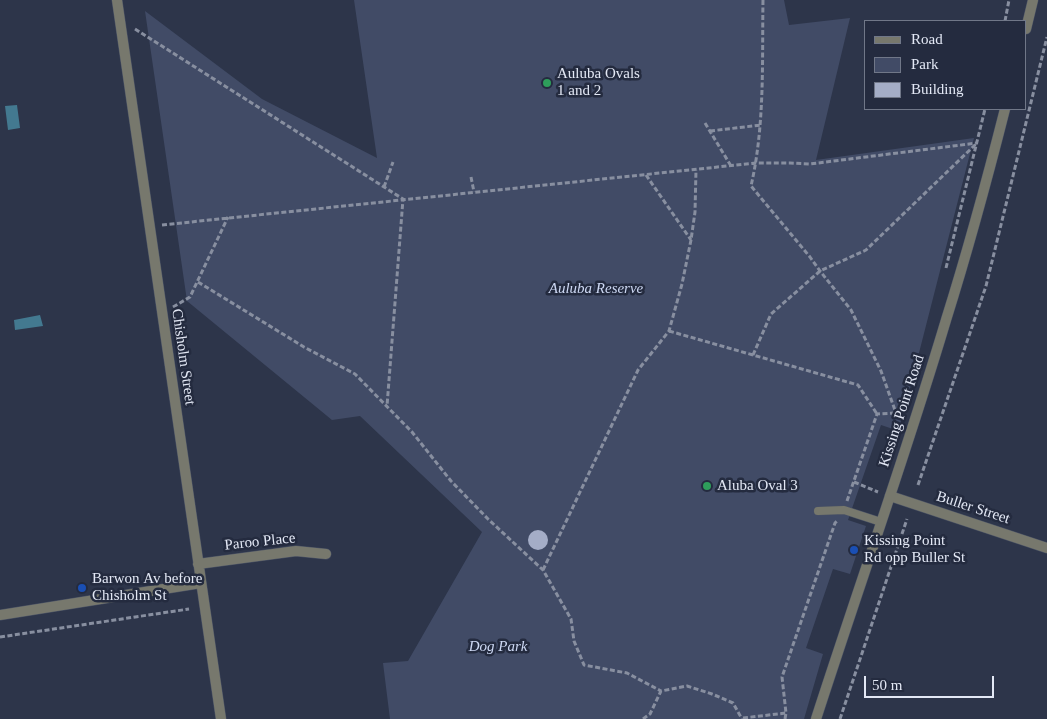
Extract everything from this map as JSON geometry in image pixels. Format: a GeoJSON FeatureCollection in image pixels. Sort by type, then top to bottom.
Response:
{"type":"FeatureCollection","features":[{"type":"Feature","properties":{"kind":"street","name":"Chisholm Street"},"geometry":{"type":"LineString","coordinates":[[117,0],[221,719]]}},
{"type":"Feature","properties":{"kind":"street"},"geometry":{"type":"LineString","coordinates":[[1027,25],[1033,0]]}},
{"type":"Feature","properties":{"kind":"street","name":"Kissing Point Road"},"geometry":{"type":"LineString","coordinates":[[816,719],[946,322],[970,242],[1005,110]]}},
{"type":"Feature","properties":{"kind":"street","name":"Buller Street"},"geometry":{"type":"LineString","coordinates":[[890,496],[1047,548]]}},
{"type":"Feature","properties":{"kind":"street","name":"Paroo Place"},"geometry":{"type":"LineString","coordinates":[[198,564],[296,551],[326,554]]}},
{"type":"Feature","properties":{"kind":"street"},"geometry":{"type":"LineString","coordinates":[[0,616],[201,583]]}},
{"type":"Feature","properties":{"kind":"lane"},"geometry":{"type":"LineString","coordinates":[[818,511],[844,510],[882,522]]}},
{"type":"Feature","properties":{"kind":"path"},"geometry":{"type":"LineString","coordinates":[[763,0],[761,125],[751,186],[852,310],[881,371],[896,413],[878,414]]}},
{"type":"Feature","properties":{"kind":"path"},"geometry":{"type":"LineString","coordinates":[[1005,20],[1010,0]]}},
{"type":"Feature","properties":{"kind":"path"},"geometry":{"type":"LineString","coordinates":[[120,19],[403,199]]}},
{"type":"Feature","properties":{"kind":"path"},"geometry":{"type":"LineString","coordinates":[[918,485],[986,286],[1047,37]]}},
{"type":"Feature","properties":{"kind":"path"},"geometry":{"type":"LineString","coordinates":[[753,354],[771,314],[820,272],[866,250],[977,143],[985,110]]}},
{"type":"Feature","properties":{"kind":"path"},"geometry":{"type":"LineString","coordinates":[[705,123],[731,166]]}},
{"type":"Feature","properties":{"kind":"path"},"geometry":{"type":"LineString","coordinates":[[710,130],[761,125]]}},
{"type":"Feature","properties":{"kind":"path"},"geometry":{"type":"LineString","coordinates":[[149,226],[756,163],[810,164],[977,143]]}},
{"type":"Feature","properties":{"kind":"path"},"geometry":{"type":"LineString","coordinates":[[384,187],[393,162]]}},
{"type":"Feature","properties":{"kind":"path"},"geometry":{"type":"LineString","coordinates":[[542,570],[638,370],[669,331],[692,240],[696,170]]}},
{"type":"Feature","properties":{"kind":"path"},"geometry":{"type":"LineString","coordinates":[[646,175],[692,240]]}},
{"type":"Feature","properties":{"kind":"path"},"geometry":{"type":"LineString","coordinates":[[471,177],[474,192]]}},
{"type":"Feature","properties":{"kind":"path"},"geometry":{"type":"LineString","coordinates":[[387,406],[403,199]]}},
{"type":"Feature","properties":{"kind":"path"},"geometry":{"type":"LineString","coordinates":[[162,313],[190,297],[228,217]]}},
{"type":"Feature","properties":{"kind":"path"},"geometry":{"type":"LineString","coordinates":[[198,282],[304,346],[355,374],[412,432],[457,487],[542,570],[572,619],[574,640],[584,665],[627,673],[661,691],[687,686],[712,694],[732,703],[742,718],[786,713]]}},
{"type":"Feature","properties":{"kind":"path"},"geometry":{"type":"LineString","coordinates":[[669,331],[858,385],[878,414]]}},
{"type":"Feature","properties":{"kind":"path"},"geometry":{"type":"LineString","coordinates":[[785,719],[782,677],[835,523],[842,516],[878,414]]}},
{"type":"Feature","properties":{"kind":"path"},"geometry":{"type":"LineString","coordinates":[[854,482],[879,492]]}},
{"type":"Feature","properties":{"kind":"path"},"geometry":{"type":"LineString","coordinates":[[840,719],[907,519]]}},
{"type":"Feature","properties":{"kind":"path"},"geometry":{"type":"LineString","coordinates":[[0,637],[189,609]]}},
{"type":"Feature","properties":{"kind":"path"},"geometry":{"type":"LineString","coordinates":[[643,719],[650,714],[661,691]]}},
{"type":"Feature","properties":{"kind":"green space","name":"Auluba Reserve"},"geometry":{"type":"Polygon","coordinates":[[[354,0],[784,0],[789,25],[850,18],[816,160],[974,138],[899,431],[881,425],[848,520],[866,526],[850,574],[833,569],[806,648],[823,654],[804,719],[390,719],[383,663],[408,661],[482,532],[360,416],[332,420],[187,301],[145,11],[262,99],[377,158],[354,0]]]}},
{"type":"Feature","properties":{"kind":"shaded area"},"geometry":{"type":"Polygon","coordinates":[[[17,105],[20,128],[8,130],[5,106],[17,105]]]}},
{"type":"Feature","properties":{"kind":"shaded area"},"geometry":{"type":"Polygon","coordinates":[[[40,315],[43,326],[15,330],[14,320],[40,315]]]}},
{"type":"Feature","properties":{"kind":"building"},"geometry":{"type":"Polygon","coordinates":[[[534,530],[542,530],[548,536],[548,544],[542,550],[534,550],[528,544],[528,536],[534,530]]]}},
{"type":"Feature","properties":{"kind":"place","name":"Auluba Ovals 1 and 2"},"geometry":{"type":"Point","coordinates":[547,83]}},
{"type":"Feature","properties":{"kind":"place","name":"Aluba Oval 3"},"geometry":{"type":"Point","coordinates":[707,486]}},
{"type":"Feature","properties":{"kind":"place","name":"Kissing Point Rd opp Buller St"},"geometry":{"type":"Point","coordinates":[854,550]}},
{"type":"Feature","properties":{"kind":"place","name":"Barwon Av before Chisholm St"},"geometry":{"type":"Point","coordinates":[82,588]}},
{"type":"Feature","properties":{"kind":"park label","name":"Dog Park"},"geometry":{"type":"Point","coordinates":[498,647]}}]}
